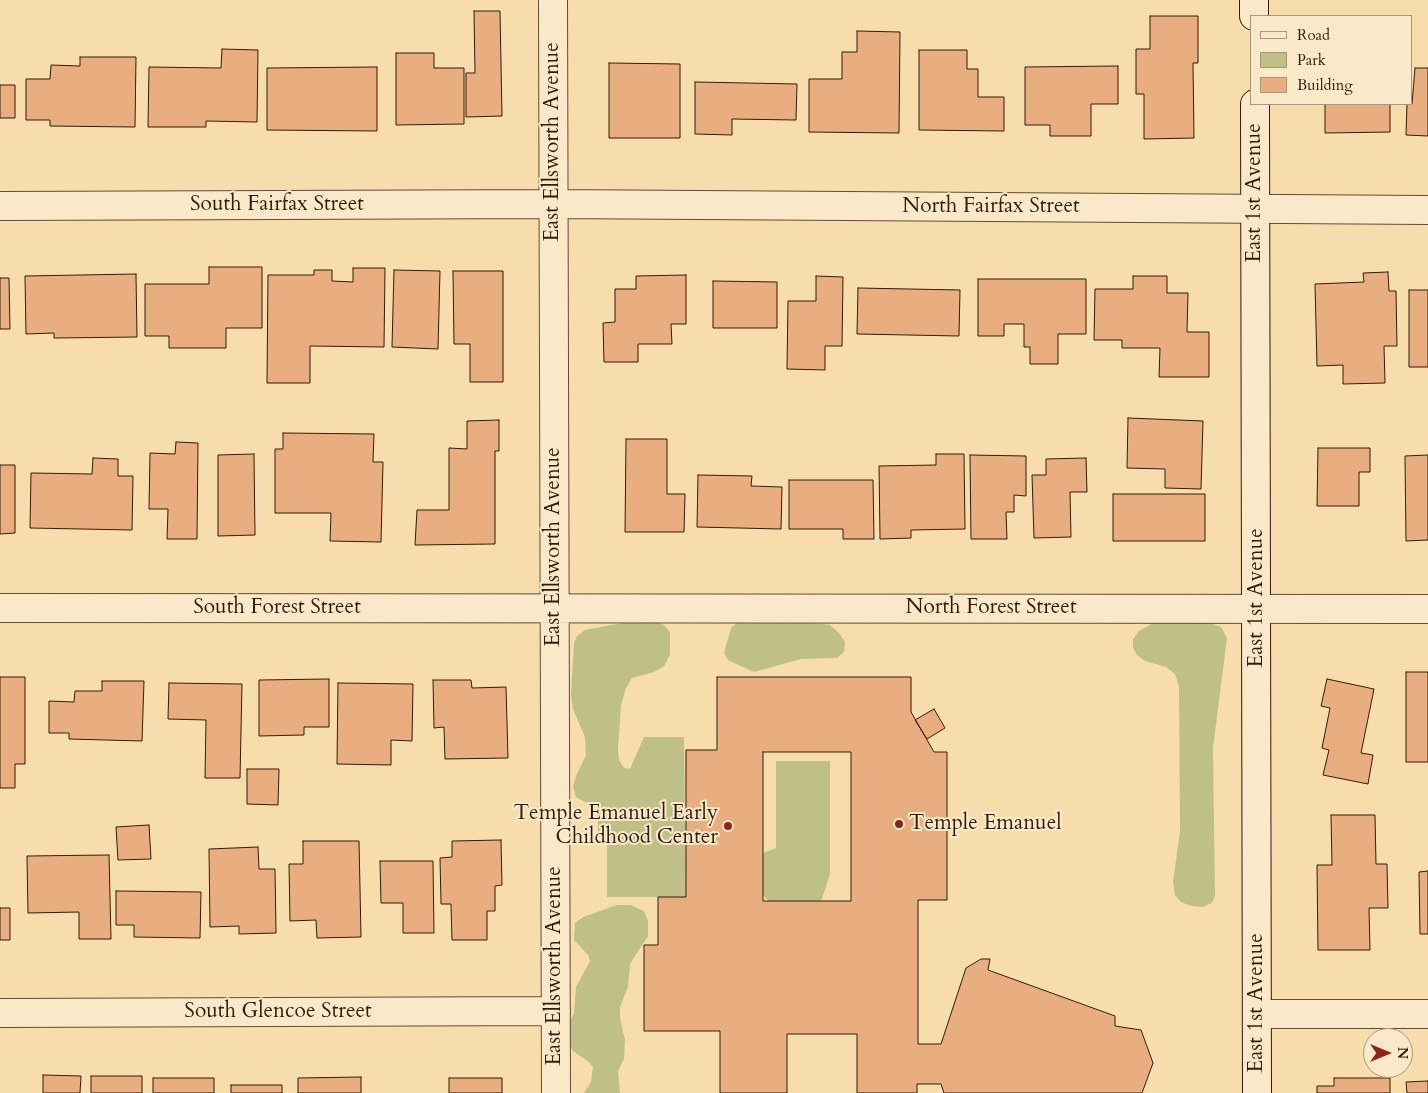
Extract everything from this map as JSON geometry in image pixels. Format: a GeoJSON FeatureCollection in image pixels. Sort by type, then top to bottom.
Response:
{"type":"FeatureCollection","features":[{"type":"Feature","properties":{"kind":"street","name":"East Ellsworth Avenue"},"geometry":{"type":"LineString","coordinates":[[553,0],[556,1093]]}},
{"type":"Feature","properties":{"kind":"street"},"geometry":{"type":"LineString","coordinates":[[1254,0],[1254,15]]}},
{"type":"Feature","properties":{"kind":"street","name":"East 1st Avenue"},"geometry":{"type":"LineString","coordinates":[[1255,105],[1258,1093]]}},
{"type":"Feature","properties":{"kind":"street","name":"South Fairfax Street"},"geometry":{"type":"LineString","coordinates":[[0,206],[554,204]]}},
{"type":"Feature","properties":{"kind":"street","name":"North Fairfax Street"},"geometry":{"type":"LineString","coordinates":[[554,204],[1428,210]]}},
{"type":"Feature","properties":{"kind":"street","name":"South Forest Street"},"geometry":{"type":"LineString","coordinates":[[0,608],[554,608]]}},
{"type":"Feature","properties":{"kind":"street","name":"North Forest Street"},"geometry":{"type":"LineString","coordinates":[[554,608],[1428,609]]}},
{"type":"Feature","properties":{"kind":"street","name":"South Glencoe Street"},"geometry":{"type":"LineString","coordinates":[[0,1013],[556,1010]]}},
{"type":"Feature","properties":{"kind":"street"},"geometry":{"type":"LineString","coordinates":[[1257,1014],[1428,1014]]}},
{"type":"Feature","properties":{"kind":"green space"},"geometry":{"type":"Polygon","coordinates":[[[639,620],[655,621],[664,625],[670,632],[670,655],[664,666],[654,672],[632,678],[626,688],[621,705],[619,760],[624,768],[630,769],[644,737],[684,737],[686,897],[607,897],[607,837],[598,837],[598,805],[585,802],[576,797],[573,787],[586,755],[585,737],[573,709],[571,695],[574,643],[577,636],[585,630],[639,620]]]}},
{"type":"Feature","properties":{"kind":"green space"},"geometry":{"type":"Polygon","coordinates":[[[1159,620],[1204,621],[1221,627],[1227,638],[1213,748],[1215,896],[1212,903],[1203,907],[1191,906],[1181,902],[1175,895],[1173,882],[1180,831],[1179,686],[1175,674],[1166,667],[1145,661],[1137,655],[1133,648],[1133,639],[1139,631],[1159,620]]]}},
{"type":"Feature","properties":{"kind":"green space"},"geometry":{"type":"Polygon","coordinates":[[[738,622],[805,622],[830,625],[845,642],[844,652],[837,658],[801,659],[754,672],[728,660],[724,653],[731,628],[738,622]]]}},
{"type":"Feature","properties":{"kind":"green space"},"geometry":{"type":"Polygon","coordinates":[[[776,761],[830,761],[830,874],[822,899],[813,906],[771,903],[760,893],[760,854],[776,848],[776,761]]]}},
{"type":"Feature","properties":{"kind":"green space"},"geometry":{"type":"Polygon","coordinates":[[[617,905],[631,905],[644,911],[648,921],[648,936],[630,964],[628,987],[620,1007],[620,1018],[625,1040],[624,1059],[618,1071],[620,1093],[584,1093],[591,1082],[593,1067],[573,1051],[569,1045],[569,1023],[574,1013],[576,987],[590,961],[588,955],[574,940],[575,923],[583,917],[617,905]]]}},
{"type":"Feature","properties":{"kind":"building"},"geometry":{"type":"Polygon","coordinates":[[[474,11],[500,11],[502,116],[466,117],[466,73],[475,73],[474,11]]]}},
{"type":"Feature","properties":{"kind":"building"},"geometry":{"type":"Polygon","coordinates":[[[1150,16],[1198,16],[1198,63],[1193,63],[1194,138],[1144,139],[1144,94],[1136,94],[1136,49],[1150,49],[1150,16]]]}},
{"type":"Feature","properties":{"kind":"building"},"geometry":{"type":"Polygon","coordinates":[[[857,31],[900,32],[899,133],[809,132],[809,79],[842,79],[842,52],[857,52],[857,31]]]}},
{"type":"Feature","properties":{"kind":"building"},"geometry":{"type":"Polygon","coordinates":[[[222,49],[258,50],[257,122],[206,121],[206,127],[148,127],[149,67],[221,68],[222,49]]]}},
{"type":"Feature","properties":{"kind":"building"},"geometry":{"type":"Polygon","coordinates":[[[919,50],[967,50],[967,69],[978,69],[978,97],[1004,97],[1004,131],[919,130],[919,50]]]}},
{"type":"Feature","properties":{"kind":"building"},"geometry":{"type":"Polygon","coordinates":[[[396,53],[434,53],[434,68],[464,68],[464,124],[396,125],[396,53]]]}},
{"type":"Feature","properties":{"kind":"building"},"geometry":{"type":"Polygon","coordinates":[[[80,57],[136,57],[135,127],[50,126],[50,120],[26,120],[26,79],[50,79],[51,65],[80,66],[80,57]]]}},
{"type":"Feature","properties":{"kind":"building"},"geometry":{"type":"Polygon","coordinates":[[[609,63],[680,64],[680,138],[609,138],[609,63]]]}},
{"type":"Feature","properties":{"kind":"building"},"geometry":{"type":"Polygon","coordinates":[[[1118,66],[1118,104],[1091,104],[1091,136],[1050,136],[1050,125],[1025,125],[1025,67],[1118,66]]]}},
{"type":"Feature","properties":{"kind":"building"},"geometry":{"type":"Polygon","coordinates":[[[377,67],[377,131],[267,130],[267,68],[377,67]]]}},
{"type":"Feature","properties":{"kind":"building"},"geometry":{"type":"Polygon","coordinates":[[[1415,68],[1428,68],[1428,136],[1406,135],[1407,105],[1413,105],[1415,68]]]}},
{"type":"Feature","properties":{"kind":"building"},"geometry":{"type":"Polygon","coordinates":[[[695,82],[797,84],[796,120],[732,119],[732,135],[695,134],[695,82]]]}},
{"type":"Feature","properties":{"kind":"building"},"geometry":{"type":"Polygon","coordinates":[[[0,85],[15,85],[15,118],[0,118],[0,85]]]}},
{"type":"Feature","properties":{"kind":"building"},"geometry":{"type":"Polygon","coordinates":[[[1325,105],[1390,105],[1390,132],[1325,133],[1325,105]]]}},
{"type":"Feature","properties":{"kind":"building"},"geometry":{"type":"Polygon","coordinates":[[[209,267],[262,267],[262,328],[226,328],[226,348],[169,348],[169,336],[145,336],[145,284],[209,284],[209,267]]]}},
{"type":"Feature","properties":{"kind":"building"},"geometry":{"type":"Polygon","coordinates":[[[353,268],[385,268],[384,347],[310,346],[310,383],[267,383],[268,275],[314,275],[314,270],[332,270],[332,281],[353,282],[353,268]]]}},
{"type":"Feature","properties":{"kind":"building"},"geometry":{"type":"Polygon","coordinates":[[[394,270],[440,271],[438,349],[392,347],[394,270]]]}},
{"type":"Feature","properties":{"kind":"building"},"geometry":{"type":"Polygon","coordinates":[[[453,271],[503,271],[503,382],[470,382],[470,344],[454,344],[453,271]]]}},
{"type":"Feature","properties":{"kind":"building"},"geometry":{"type":"Polygon","coordinates":[[[1388,272],[1389,291],[1396,291],[1397,346],[1384,346],[1385,383],[1343,384],[1343,365],[1317,366],[1315,284],[1364,282],[1363,273],[1388,272]]]}},
{"type":"Feature","properties":{"kind":"building"},"geometry":{"type":"Polygon","coordinates":[[[136,274],[137,337],[54,338],[54,333],[26,334],[25,276],[136,274]]]}},
{"type":"Feature","properties":{"kind":"building"},"geometry":{"type":"Polygon","coordinates":[[[686,275],[686,324],[671,324],[672,344],[638,344],[638,362],[604,362],[603,323],[615,322],[615,289],[636,289],[636,276],[686,275]]]}},
{"type":"Feature","properties":{"kind":"building"},"geometry":{"type":"Polygon","coordinates":[[[816,276],[843,277],[842,346],[825,346],[825,370],[787,369],[788,301],[816,301],[816,276]]]}},
{"type":"Feature","properties":{"kind":"building"},"geometry":{"type":"Polygon","coordinates":[[[1133,276],[1167,276],[1167,293],[1188,293],[1187,332],[1209,332],[1209,377],[1159,377],[1160,348],[1122,348],[1122,340],[1094,340],[1095,289],[1133,289],[1133,276]]]}},
{"type":"Feature","properties":{"kind":"building"},"geometry":{"type":"Polygon","coordinates":[[[0,278],[9,278],[10,329],[0,329],[0,278]]]}},
{"type":"Feature","properties":{"kind":"building"},"geometry":{"type":"Polygon","coordinates":[[[978,279],[1086,279],[1086,334],[1058,334],[1058,364],[1030,364],[1030,347],[1024,347],[1024,324],[1004,324],[1004,336],[978,336],[978,279]]]}},
{"type":"Feature","properties":{"kind":"building"},"geometry":{"type":"Polygon","coordinates":[[[713,281],[777,282],[777,328],[713,328],[713,281]]]}},
{"type":"Feature","properties":{"kind":"building"},"geometry":{"type":"Polygon","coordinates":[[[858,288],[960,290],[959,336],[857,334],[858,288]]]}},
{"type":"Feature","properties":{"kind":"building"},"geometry":{"type":"Polygon","coordinates":[[[1409,290],[1428,290],[1428,367],[1409,367],[1409,290]]]}},
{"type":"Feature","properties":{"kind":"building"},"geometry":{"type":"Polygon","coordinates":[[[1128,418],[1203,421],[1201,489],[1165,488],[1165,469],[1127,468],[1128,418]]]}},
{"type":"Feature","properties":{"kind":"building"},"geometry":{"type":"Polygon","coordinates":[[[499,420],[499,451],[495,451],[495,544],[415,545],[417,510],[449,510],[449,448],[467,449],[467,421],[499,420]]]}},
{"type":"Feature","properties":{"kind":"building"},"geometry":{"type":"Polygon","coordinates":[[[283,433],[374,434],[373,462],[383,462],[381,542],[330,541],[331,513],[275,513],[275,449],[283,449],[283,433]]]}},
{"type":"Feature","properties":{"kind":"building"},"geometry":{"type":"Polygon","coordinates":[[[626,439],[667,439],[667,494],[685,494],[684,532],[625,532],[626,439]]]}},
{"type":"Feature","properties":{"kind":"building"},"geometry":{"type":"Polygon","coordinates":[[[176,442],[198,443],[197,539],[167,539],[168,509],[149,509],[150,453],[175,454],[176,442]]]}},
{"type":"Feature","properties":{"kind":"building"},"geometry":{"type":"Polygon","coordinates":[[[1318,448],[1370,448],[1370,472],[1359,472],[1359,506],[1317,506],[1318,448]]]}},
{"type":"Feature","properties":{"kind":"building"},"geometry":{"type":"Polygon","coordinates":[[[254,454],[255,535],[218,536],[218,455],[254,454]]]}},
{"type":"Feature","properties":{"kind":"building"},"geometry":{"type":"Polygon","coordinates":[[[936,454],[964,454],[965,529],[911,530],[911,538],[880,539],[879,466],[936,465],[936,454]]]}},
{"type":"Feature","properties":{"kind":"building"},"geometry":{"type":"Polygon","coordinates":[[[970,455],[1026,456],[1026,496],[1014,495],[1014,512],[1006,512],[1007,539],[971,539],[970,455]]]}},
{"type":"Feature","properties":{"kind":"building"},"geometry":{"type":"Polygon","coordinates":[[[1428,455],[1428,540],[1406,541],[1405,456],[1428,455]]]}},
{"type":"Feature","properties":{"kind":"building"},"geometry":{"type":"Polygon","coordinates":[[[93,458],[118,459],[118,476],[133,476],[132,530],[30,528],[31,473],[92,474],[93,458]]]}},
{"type":"Feature","properties":{"kind":"building"},"geometry":{"type":"Polygon","coordinates":[[[1086,458],[1087,492],[1070,492],[1071,537],[1034,538],[1032,475],[1046,475],[1046,459],[1086,458]]]}},
{"type":"Feature","properties":{"kind":"building"},"geometry":{"type":"Polygon","coordinates":[[[0,465],[15,465],[15,533],[0,534],[0,465]]]}},
{"type":"Feature","properties":{"kind":"building"},"geometry":{"type":"Polygon","coordinates":[[[698,475],[752,476],[751,486],[782,487],[781,529],[697,527],[698,475]]]}},
{"type":"Feature","properties":{"kind":"building"},"geometry":{"type":"Polygon","coordinates":[[[789,480],[873,480],[874,539],[843,539],[843,529],[789,529],[789,480]]]}},
{"type":"Feature","properties":{"kind":"building"},"geometry":{"type":"Polygon","coordinates":[[[1113,494],[1205,494],[1205,541],[1113,541],[1113,494]]]}},
{"type":"Feature","properties":{"kind":"building"},"geometry":{"type":"Polygon","coordinates":[[[1406,672],[1428,672],[1428,762],[1406,762],[1406,672]]]}},
{"type":"Feature","properties":{"kind":"building"},"geometry":{"type":"Polygon","coordinates":[[[0,677],[25,677],[25,764],[15,764],[15,788],[0,788],[0,677]]]}},
{"type":"Feature","properties":{"kind":"building","name":"Temple Emanuel"},"geometry":{"type":"Polygon","coordinates":[[[717,677],[911,677],[911,712],[934,752],[947,752],[947,900],[918,900],[918,1044],[941,1044],[966,968],[981,959],[990,959],[988,970],[1115,1016],[1115,1026],[1141,1030],[1153,1063],[1142,1093],[944,1093],[941,1084],[917,1084],[917,1093],[857,1093],[857,1034],[787,1034],[787,1093],[720,1093],[720,1031],[644,1031],[644,945],[658,945],[658,897],[686,897],[686,750],[717,750],[717,677]],[[763,752],[763,901],[851,901],[851,752],[763,752]]]}},
{"type":"Feature","properties":{"kind":"building"},"geometry":{"type":"Polygon","coordinates":[[[329,679],[329,727],[304,727],[304,735],[259,736],[259,680],[329,679]]]}},
{"type":"Feature","properties":{"kind":"building"},"geometry":{"type":"Polygon","coordinates":[[[1327,679],[1374,689],[1361,753],[1373,755],[1368,784],[1323,775],[1329,750],[1322,748],[1330,708],[1321,706],[1327,679]]]}},
{"type":"Feature","properties":{"kind":"building"},"geometry":{"type":"Polygon","coordinates":[[[433,680],[471,680],[472,688],[506,687],[508,758],[445,759],[444,727],[434,728],[433,680]]]}},
{"type":"Feature","properties":{"kind":"building"},"geometry":{"type":"Polygon","coordinates":[[[102,681],[144,681],[142,741],[69,739],[69,733],[49,733],[49,701],[74,702],[75,691],[102,691],[102,681]]]}},
{"type":"Feature","properties":{"kind":"building"},"geometry":{"type":"Polygon","coordinates":[[[169,683],[242,684],[240,778],[205,778],[206,720],[168,719],[169,683]]]}},
{"type":"Feature","properties":{"kind":"building"},"geometry":{"type":"Polygon","coordinates":[[[338,683],[413,684],[412,741],[391,740],[391,765],[337,764],[338,683]]]}},
{"type":"Feature","properties":{"kind":"building"},"geometry":{"type":"Polygon","coordinates":[[[934,709],[945,728],[927,739],[915,720],[934,709]]]}},
{"type":"Feature","properties":{"kind":"building"},"geometry":{"type":"Polygon","coordinates":[[[247,769],[279,769],[278,805],[247,804],[247,769]]]}},
{"type":"Feature","properties":{"kind":"building"},"geometry":{"type":"Polygon","coordinates":[[[1331,815],[1375,815],[1376,864],[1387,864],[1388,908],[1369,908],[1370,950],[1318,950],[1317,865],[1332,865],[1331,815]]]}},
{"type":"Feature","properties":{"kind":"building"},"geometry":{"type":"Polygon","coordinates":[[[149,825],[151,859],[118,860],[116,827],[149,825]]]}},
{"type":"Feature","properties":{"kind":"building"},"geometry":{"type":"Polygon","coordinates":[[[501,840],[502,885],[495,886],[495,911],[487,911],[487,940],[452,940],[451,904],[441,904],[440,858],[452,857],[452,841],[501,840]]]}},
{"type":"Feature","properties":{"kind":"building"},"geometry":{"type":"Polygon","coordinates":[[[303,841],[359,841],[361,937],[317,938],[316,920],[290,921],[289,864],[303,864],[303,841]]]}},
{"type":"Feature","properties":{"kind":"building"},"geometry":{"type":"Polygon","coordinates":[[[258,847],[259,869],[275,869],[276,933],[239,934],[239,926],[210,927],[209,849],[258,847]]]}},
{"type":"Feature","properties":{"kind":"building"},"geometry":{"type":"Polygon","coordinates":[[[109,855],[111,939],[79,939],[79,912],[28,913],[27,856],[109,855]]]}},
{"type":"Feature","properties":{"kind":"building"},"geometry":{"type":"Polygon","coordinates":[[[380,861],[433,861],[434,933],[403,933],[403,903],[381,903],[380,861]]]}},
{"type":"Feature","properties":{"kind":"building"},"geometry":{"type":"Polygon","coordinates":[[[1428,871],[1428,934],[1420,934],[1419,872],[1428,871]]]}},
{"type":"Feature","properties":{"kind":"building"},"geometry":{"type":"Polygon","coordinates":[[[116,891],[201,892],[200,938],[134,937],[134,925],[116,925],[116,891]]]}},
{"type":"Feature","properties":{"kind":"building"},"geometry":{"type":"Polygon","coordinates":[[[0,908],[10,908],[10,940],[0,940],[0,908]]]}},
{"type":"Feature","properties":{"kind":"building"},"geometry":{"type":"Polygon","coordinates":[[[43,1075],[81,1076],[80,1093],[43,1093],[43,1075]]]}},
{"type":"Feature","properties":{"kind":"building"},"geometry":{"type":"Polygon","coordinates":[[[91,1076],[142,1076],[142,1093],[91,1093],[91,1076]]]}},
{"type":"Feature","properties":{"kind":"building"},"geometry":{"type":"Polygon","coordinates":[[[361,1077],[361,1093],[298,1093],[298,1078],[361,1077]]]}},
{"type":"Feature","properties":{"kind":"building"},"geometry":{"type":"Polygon","coordinates":[[[153,1078],[214,1078],[214,1093],[153,1093],[153,1078]]]}},
{"type":"Feature","properties":{"kind":"building"},"geometry":{"type":"Polygon","coordinates":[[[449,1078],[502,1078],[502,1093],[449,1093],[449,1078]]]}},
{"type":"Feature","properties":{"kind":"building"},"geometry":{"type":"Polygon","coordinates":[[[1334,1078],[1390,1078],[1390,1093],[1317,1093],[1317,1086],[1334,1086],[1334,1078]]]}},
{"type":"Feature","properties":{"kind":"building"},"geometry":{"type":"Polygon","coordinates":[[[1428,1081],[1428,1093],[1407,1093],[1406,1082],[1428,1081]]]}},
{"type":"Feature","properties":{"kind":"building"},"geometry":{"type":"Polygon","coordinates":[[[231,1085],[282,1085],[282,1093],[231,1093],[231,1085]]]}},
{"type":"Feature","properties":{"kind":"place","name":"Temple Emanuel"},"geometry":{"type":"Point","coordinates":[899,824]}},
{"type":"Feature","properties":{"kind":"place","name":"Temple Emanuel Early Childhood Center"},"geometry":{"type":"Point","coordinates":[728,826]}}]}
